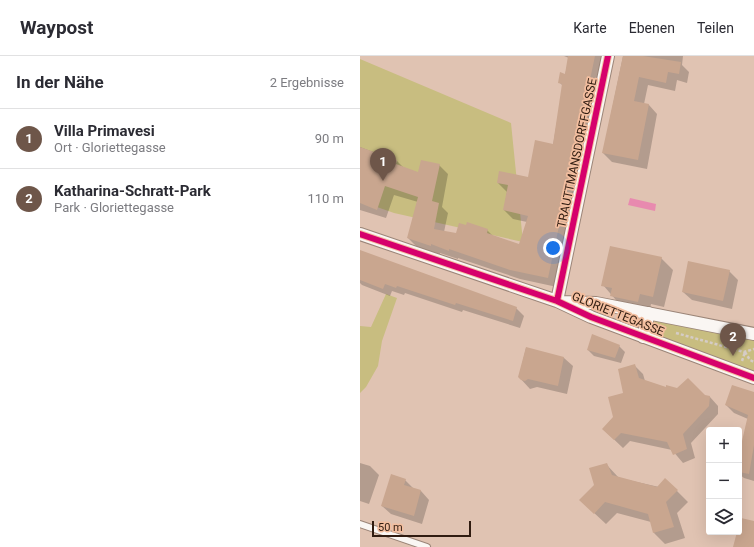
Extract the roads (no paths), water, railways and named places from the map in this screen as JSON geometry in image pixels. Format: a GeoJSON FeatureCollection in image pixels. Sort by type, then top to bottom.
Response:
{"type":"FeatureCollection","features":[{"type":"Feature","properties":{"kind":"street","name":"TRAUTTMANSDORFFGASSE"},"geometry":{"type":"LineString","coordinates":[[557,301],[608,56]]}},
{"type":"Feature","properties":{"kind":"street","name":"GLORIETTEGASSE"},"geometry":{"type":"LineString","coordinates":[[360,234],[557,301],[591,317],[754,378]]}},
{"type":"Feature","properties":{"kind":"street","name":"GLORIETTEGASSE"},"geometry":{"type":"LineString","coordinates":[[557,301],[596,303],[754,334]]}},
{"type":"Feature","properties":{"kind":"street","name":"GLORIETTEGASSE"},"geometry":{"type":"LineString","coordinates":[[643,337],[649,313]]}},
{"type":"Feature","properties":{"kind":"lane"},"geometry":{"type":"LineString","coordinates":[[360,524],[427,547]]}},
{"type":"Feature","properties":{"kind":"place","name":"Villa Primavesi"},"geometry":{"type":"Point","coordinates":[383,181]}},
{"type":"Feature","properties":{"kind":"place","name":"Katharina-Schratt-Park"},"geometry":{"type":"Point","coordinates":[733,356]}}]}
